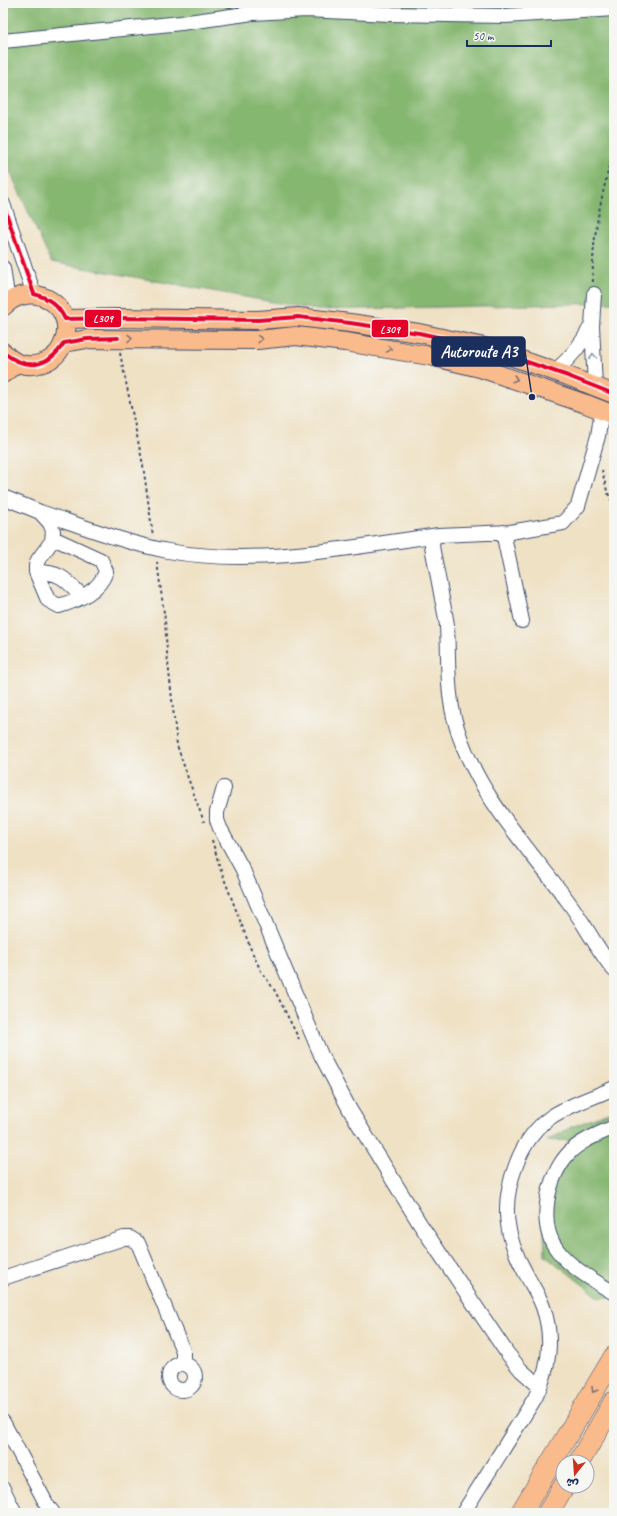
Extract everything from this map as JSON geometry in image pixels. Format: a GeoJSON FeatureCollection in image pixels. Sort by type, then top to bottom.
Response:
{"type":"FeatureCollection","features":[{"type":"Feature","properties":{"kind":"highway"},"geometry":{"type":"LineString","coordinates":[[521,1513],[614,1356]]}},
{"type":"Feature","properties":{"kind":"highway"},"geometry":{"type":"LineString","coordinates":[[583,1454],[614,1402]]}},
{"type":"Feature","properties":{"kind":"highway"},"geometry":{"type":"LineString","coordinates":[[548,1513],[559,1494]]}},
{"type":"Feature","properties":{"kind":"main road"},"geometry":{"type":"LineString","coordinates":[[3,374],[10,357],[35,365],[47,361],[57,354],[64,343],[66,331],[65,319],[56,304],[46,297],[34,294],[23,295],[6,304]]}},
{"type":"Feature","properties":{"kind":"main road"},"geometry":{"type":"LineString","coordinates":[[65,319],[119,318],[258,320],[298,317],[335,321],[419,333],[484,348],[555,371],[614,394]]}},
{"type":"Feature","properties":{"kind":"main road"},"geometry":{"type":"LineString","coordinates":[[64,343],[86,338],[257,340],[296,336],[345,342],[430,356],[480,368],[608,413]]}},
{"type":"Feature","properties":{"kind":"street"},"geometry":{"type":"LineString","coordinates":[[3,41],[175,23],[253,13],[306,10],[390,14],[505,16],[614,9]]}},
{"type":"Feature","properties":{"kind":"street"},"geometry":{"type":"LineString","coordinates":[[3,204],[34,294]]}},
{"type":"Feature","properties":{"kind":"street"},"geometry":{"type":"LineString","coordinates":[[3,268],[6,304]]}},
{"type":"Feature","properties":{"kind":"street"},"geometry":{"type":"LineString","coordinates":[[594,294],[592,326],[595,386]]}},
{"type":"Feature","properties":{"kind":"street"},"geometry":{"type":"LineString","coordinates":[[555,371],[576,351],[592,326]]}},
{"type":"Feature","properties":{"kind":"street"},"geometry":{"type":"LineString","coordinates":[[3,497],[40,512],[136,544],[208,556],[295,555],[439,535],[535,529],[563,523],[578,506],[598,436],[608,413]]}},
{"type":"Feature","properties":{"kind":"street"},"geometry":{"type":"LineString","coordinates":[[40,512],[50,523],[53,531],[53,538],[38,560],[36,572],[48,600],[59,606],[71,602],[96,588],[104,577],[106,571],[101,560],[53,538]]}},
{"type":"Feature","properties":{"kind":"street"},"geometry":{"type":"LineString","coordinates":[[503,532],[522,621]]}},
{"type":"Feature","properties":{"kind":"street"},"geometry":{"type":"LineString","coordinates":[[439,535],[433,538],[432,546],[447,625],[451,706],[462,742],[481,784],[496,807],[568,901],[614,970]]}},
{"type":"Feature","properties":{"kind":"street"},"geometry":{"type":"LineString","coordinates":[[36,572],[56,573],[65,578],[82,596]]}},
{"type":"Feature","properties":{"kind":"street"},"geometry":{"type":"LineString","coordinates":[[224,788],[217,820],[220,828],[244,870],[321,1055],[350,1110],[420,1224],[507,1353],[521,1370],[540,1387]]}},
{"type":"Feature","properties":{"kind":"street"},"geometry":{"type":"LineString","coordinates":[[463,1513],[529,1407],[540,1387],[546,1367],[549,1340],[543,1307],[512,1245],[506,1220],[507,1192],[520,1153],[536,1130],[550,1118],[563,1110],[614,1088]]}},
{"type":"Feature","properties":{"kind":"street"},"geometry":{"type":"LineString","coordinates":[[614,1127],[578,1146],[570,1152],[563,1161],[549,1188],[547,1221],[552,1241],[557,1250],[565,1259],[614,1293]]}},
{"type":"Feature","properties":{"kind":"street"},"geometry":{"type":"LineString","coordinates":[[3,1278],[124,1238],[134,1239],[138,1243],[184,1351],[183,1364]]}},
{"type":"Feature","properties":{"kind":"street"},"geometry":{"type":"LineString","coordinates":[[3,1422],[47,1505],[53,1513]]}},
{"type":"Feature","properties":{"kind":"street"},"geometry":{"type":"LineString","coordinates":[[3,1490],[15,1513]]}},
{"type":"Feature","properties":{"kind":"path"},"geometry":{"type":"LineString","coordinates":[[594,294],[593,249],[599,206],[614,147]]}},
{"type":"Feature","properties":{"kind":"path"},"geometry":{"type":"LineString","coordinates":[[116,338],[143,465],[165,620],[167,653],[178,745],[205,825]]}},
{"type":"Feature","properties":{"kind":"path"},"geometry":{"type":"LineString","coordinates":[[601,464],[607,491],[614,506]]}},
{"type":"Feature","properties":{"kind":"path"},"geometry":{"type":"LineString","coordinates":[[211,837],[220,868],[252,952],[261,971],[275,991],[302,1044]]}},
{"type":"Feature","properties":{"kind":"green space"},"geometry":{"type":"Polygon","coordinates":[[[3,3],[614,3],[614,303],[317,310],[51,262],[3,156],[3,3]]]}},
{"type":"Feature","properties":{"kind":"green space"},"geometry":{"type":"Polygon","coordinates":[[[614,1111],[614,1296],[600,1298],[545,1255],[542,1187],[569,1140],[547,1141],[571,1127],[614,1111]]]}},
{"type":"Feature","properties":{"kind":"transit line","name":"L309"},"geometry":{"type":"LineString","coordinates":[[3,204],[34,294],[52,303],[65,319],[119,318],[258,320],[298,317],[350,323],[419,333],[484,347],[568,376],[614,394]]}},
{"type":"Feature","properties":{"kind":"transit line","name":"L309"},"geometry":{"type":"LineString","coordinates":[[3,352],[20,362],[36,364],[51,358],[64,343],[87,339],[118,338]]}},
{"type":"Feature","properties":{"kind":"place","name":"Autoroute A3"},"geometry":{"type":"Point","coordinates":[532,397]}}]}
